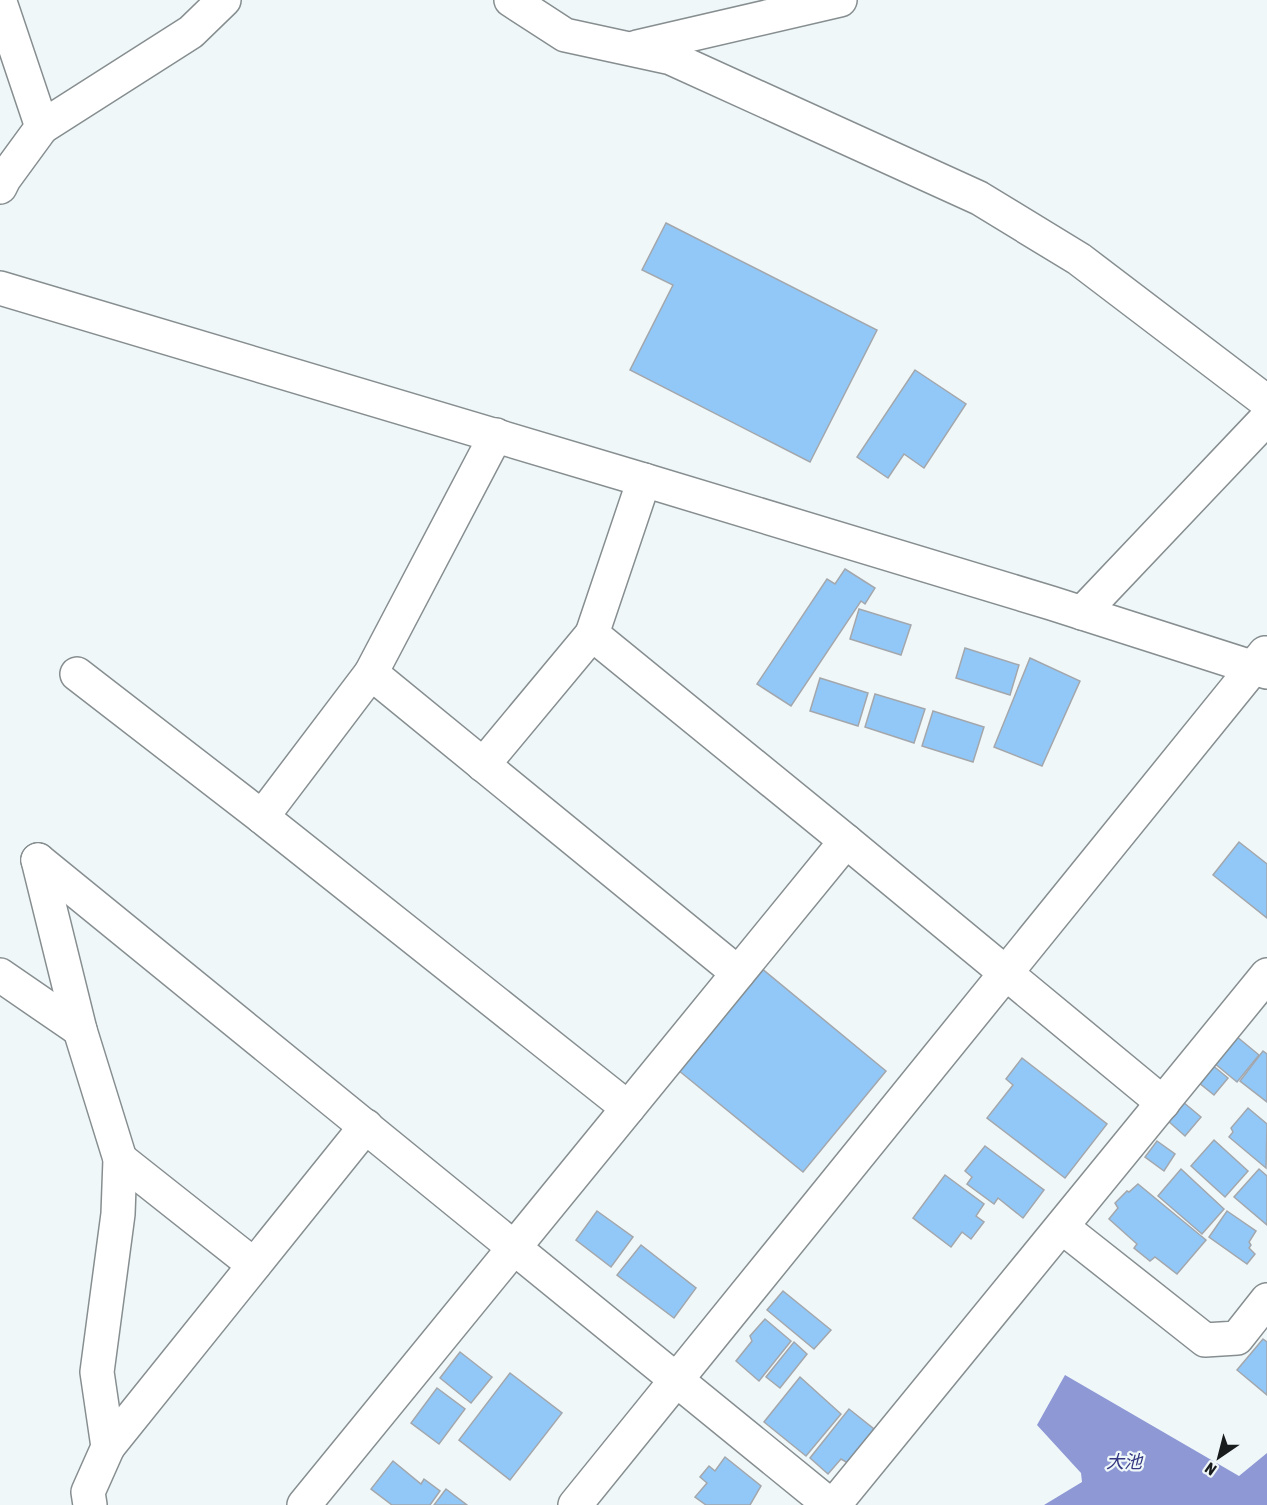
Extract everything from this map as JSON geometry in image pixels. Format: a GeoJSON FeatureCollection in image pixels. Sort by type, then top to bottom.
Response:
{"type":"FeatureCollection","features":[{"type":"Feature","properties":{"kind":"street"},"geometry":{"type":"LineString","coordinates":[[0,187],[42,127],[191,32],[224,0]]}},
{"type":"Feature","properties":{"kind":"street"},"geometry":{"type":"LineString","coordinates":[[511,0],[565,35],[671,58],[979,198],[1080,259],[1267,402]]}},
{"type":"Feature","properties":{"kind":"street"},"geometry":{"type":"LineString","coordinates":[[627,49],[840,0]]}},
{"type":"Feature","properties":{"kind":"street"},"geometry":{"type":"LineString","coordinates":[[0,2],[42,127]]}},
{"type":"Feature","properties":{"kind":"street"},"geometry":{"type":"LineString","coordinates":[[0,288],[496,435],[1082,613],[1262,663],[1005,974],[575,1505]]}},
{"type":"Feature","properties":{"kind":"street"},"geometry":{"type":"LineString","coordinates":[[1082,613],[1267,418]]}},
{"type":"Feature","properties":{"kind":"street"},"geometry":{"type":"LineString","coordinates":[[262,817],[371,673],[496,435]]}},
{"type":"Feature","properties":{"kind":"street"},"geometry":{"type":"LineString","coordinates":[[483,765],[592,634],[644,480]]}},
{"type":"Feature","properties":{"kind":"street"},"geometry":{"type":"LineString","coordinates":[[592,634],[1163,1103]]}},
{"type":"Feature","properties":{"kind":"street"},"geometry":{"type":"LineString","coordinates":[[371,673],[738,973]]}},
{"type":"Feature","properties":{"kind":"street"},"geometry":{"type":"LineString","coordinates":[[77,675],[262,817],[628,1108]]}},
{"type":"Feature","properties":{"kind":"street"},"geometry":{"type":"LineString","coordinates":[[304,1505],[846,841]]}},
{"type":"Feature","properties":{"kind":"street"},"geometry":{"type":"LineString","coordinates":[[108,1447],[97,1372],[118,1214],[120,1159],[80,1030],[38,860],[832,1505],[1267,975]]}},
{"type":"Feature","properties":{"kind":"street"},"geometry":{"type":"LineString","coordinates":[[0,975],[80,1030]]}},
{"type":"Feature","properties":{"kind":"street"},"geometry":{"type":"LineString","coordinates":[[90,1505],[88,1492],[108,1447],[366,1126]]}},
{"type":"Feature","properties":{"kind":"street"},"geometry":{"type":"LineString","coordinates":[[120,1159],[254,1265]]}},
{"type":"Feature","properties":{"kind":"street"},"geometry":{"type":"LineString","coordinates":[[1062,1227],[1205,1340],[1237,1338],[1267,1300]]}},
{"type":"Feature","properties":{"kind":"water","name":"大池"},"geometry":{"type":"Polygon","coordinates":[[[1065,1375],[1239,1476],[1267,1453],[1267,1505],[1044,1505],[1082,1482],[1081,1473],[1037,1425],[1065,1375]]]}},
{"type":"Feature","properties":{"kind":"building"},"geometry":{"type":"Polygon","coordinates":[[[666,223],[877,330],[810,462],[630,370],[673,285],[642,270],[666,223]]]}},
{"type":"Feature","properties":{"kind":"building"},"geometry":{"type":"Polygon","coordinates":[[[915,370],[966,404],[924,468],[904,454],[888,478],[857,457],[915,370]]]}},
{"type":"Feature","properties":{"kind":"building"},"geometry":{"type":"Polygon","coordinates":[[[845,569],[875,588],[865,604],[861,601],[791,706],[757,684],[827,579],[835,584],[845,569]]]}},
{"type":"Feature","properties":{"kind":"building"},"geometry":{"type":"Polygon","coordinates":[[[859,609],[911,625],[901,655],[850,639],[859,609]]]}},
{"type":"Feature","properties":{"kind":"building"},"geometry":{"type":"Polygon","coordinates":[[[965,648],[1019,665],[1010,695],[956,678],[965,648]]]}},
{"type":"Feature","properties":{"kind":"building"},"geometry":{"type":"Polygon","coordinates":[[[1030,658],[1080,681],[1042,766],[994,747],[1030,658]]]}},
{"type":"Feature","properties":{"kind":"building"},"geometry":{"type":"Polygon","coordinates":[[[820,678],[868,693],[858,726],[810,711],[820,678]]]}},
{"type":"Feature","properties":{"kind":"building"},"geometry":{"type":"Polygon","coordinates":[[[875,694],[925,709],[914,743],[865,727],[875,694]]]}},
{"type":"Feature","properties":{"kind":"building"},"geometry":{"type":"Polygon","coordinates":[[[933,711],[984,727],[973,762],[922,746],[933,711]]]}},
{"type":"Feature","properties":{"kind":"building"},"geometry":{"type":"Polygon","coordinates":[[[1239,842],[1267,864],[1267,918],[1213,875],[1239,842]]]}},
{"type":"Feature","properties":{"kind":"building"},"geometry":{"type":"Polygon","coordinates":[[[761,968],[886,1071],[803,1172],[678,1070],[761,968]]]}},
{"type":"Feature","properties":{"kind":"building"},"geometry":{"type":"Polygon","coordinates":[[[1236,1036],[1259,1055],[1237,1082],[1214,1063],[1236,1036]]]}},
{"type":"Feature","properties":{"kind":"building"},"geometry":{"type":"Polygon","coordinates":[[[1263,1051],[1267,1054],[1267,1102],[1240,1081],[1263,1051]]]}},
{"type":"Feature","properties":{"kind":"building"},"geometry":{"type":"Polygon","coordinates":[[[1022,1058],[1107,1124],[1065,1178],[987,1118],[1013,1085],[1006,1079],[1022,1058]]]}},
{"type":"Feature","properties":{"kind":"building"},"geometry":{"type":"Polygon","coordinates":[[[1211,1064],[1228,1078],[1214,1095],[1198,1082],[1211,1064]]]}},
{"type":"Feature","properties":{"kind":"building"},"geometry":{"type":"Polygon","coordinates":[[[1183,1102],[1201,1117],[1185,1136],[1167,1120],[1183,1102]]]}},
{"type":"Feature","properties":{"kind":"building"},"geometry":{"type":"Polygon","coordinates":[[[1248,1108],[1267,1124],[1266,1168],[1229,1137],[1233,1132],[1231,1128],[1248,1108]]]}},
{"type":"Feature","properties":{"kind":"building"},"geometry":{"type":"Polygon","coordinates":[[[1214,1140],[1248,1171],[1225,1197],[1191,1166],[1214,1140]]]}},
{"type":"Feature","properties":{"kind":"building"},"geometry":{"type":"Polygon","coordinates":[[[1157,1141],[1175,1154],[1164,1171],[1145,1157],[1157,1141]]]}},
{"type":"Feature","properties":{"kind":"building"},"geometry":{"type":"Polygon","coordinates":[[[985,1146],[1044,1190],[1023,1218],[998,1198],[994,1204],[967,1184],[972,1177],[965,1171],[985,1146]]]}},
{"type":"Feature","properties":{"kind":"building"},"geometry":{"type":"Polygon","coordinates":[[[1181,1169],[1224,1209],[1202,1234],[1158,1196],[1181,1169]]]}},
{"type":"Feature","properties":{"kind":"building"},"geometry":{"type":"Polygon","coordinates":[[[1259,1169],[1267,1176],[1267,1225],[1234,1197],[1259,1169]]]}},
{"type":"Feature","properties":{"kind":"building"},"geometry":{"type":"Polygon","coordinates":[[[945,1175],[984,1204],[976,1216],[984,1222],[971,1239],[962,1232],[951,1247],[913,1218],[945,1175]]]}},
{"type":"Feature","properties":{"kind":"building"},"geometry":{"type":"Polygon","coordinates":[[[1138,1184],[1206,1240],[1177,1274],[1155,1257],[1150,1261],[1134,1248],[1137,1244],[1109,1219],[1118,1208],[1115,1203],[1138,1184]]]}},
{"type":"Feature","properties":{"kind":"building"},"geometry":{"type":"Polygon","coordinates":[[[597,1211],[633,1237],[611,1267],[576,1240],[597,1211]]]}},
{"type":"Feature","properties":{"kind":"building"},"geometry":{"type":"Polygon","coordinates":[[[1227,1211],[1256,1231],[1249,1242],[1251,1245],[1249,1248],[1255,1254],[1247,1264],[1209,1237],[1227,1211]]]}},
{"type":"Feature","properties":{"kind":"building"},"geometry":{"type":"Polygon","coordinates":[[[641,1245],[696,1288],[674,1318],[617,1275],[641,1245]]]}},
{"type":"Feature","properties":{"kind":"building"},"geometry":{"type":"Polygon","coordinates":[[[783,1291],[831,1330],[814,1349],[767,1310],[783,1291]]]}},
{"type":"Feature","properties":{"kind":"building"},"geometry":{"type":"Polygon","coordinates":[[[765,1319],[791,1341],[759,1381],[736,1361],[752,1341],[750,1336],[765,1319]]]}},
{"type":"Feature","properties":{"kind":"building"},"geometry":{"type":"Polygon","coordinates":[[[1263,1339],[1267,1342],[1267,1395],[1237,1370],[1263,1339]]]}},
{"type":"Feature","properties":{"kind":"building"},"geometry":{"type":"Polygon","coordinates":[[[794,1342],[807,1354],[780,1388],[766,1377],[794,1342]]]}},
{"type":"Feature","properties":{"kind":"building"},"geometry":{"type":"Polygon","coordinates":[[[460,1352],[492,1377],[471,1403],[440,1378],[460,1352]]]}},
{"type":"Feature","properties":{"kind":"building"},"geometry":{"type":"Polygon","coordinates":[[[510,1373],[562,1413],[510,1480],[459,1440],[510,1373]]]}},
{"type":"Feature","properties":{"kind":"building"},"geometry":{"type":"Polygon","coordinates":[[[800,1377],[841,1414],[806,1456],[764,1422],[800,1377]]]}},
{"type":"Feature","properties":{"kind":"building"},"geometry":{"type":"Polygon","coordinates":[[[437,1388],[465,1409],[439,1444],[411,1423],[437,1388]]]}},
{"type":"Feature","properties":{"kind":"building"},"geometry":{"type":"Polygon","coordinates":[[[849,1409],[874,1429],[848,1463],[841,1459],[828,1474],[810,1458],[849,1409]]]}},
{"type":"Feature","properties":{"kind":"building"},"geometry":{"type":"Polygon","coordinates":[[[725,1457],[761,1486],[750,1505],[706,1505],[695,1497],[707,1483],[700,1477],[709,1466],[715,1471],[725,1457]]]}},
{"type":"Feature","properties":{"kind":"building"},"geometry":{"type":"Polygon","coordinates":[[[393,1461],[421,1484],[424,1479],[440,1491],[430,1505],[392,1505],[371,1489],[393,1461]]]}},
{"type":"Feature","properties":{"kind":"building"},"geometry":{"type":"Polygon","coordinates":[[[446,1489],[467,1505],[434,1505],[446,1489]]]}}]}
